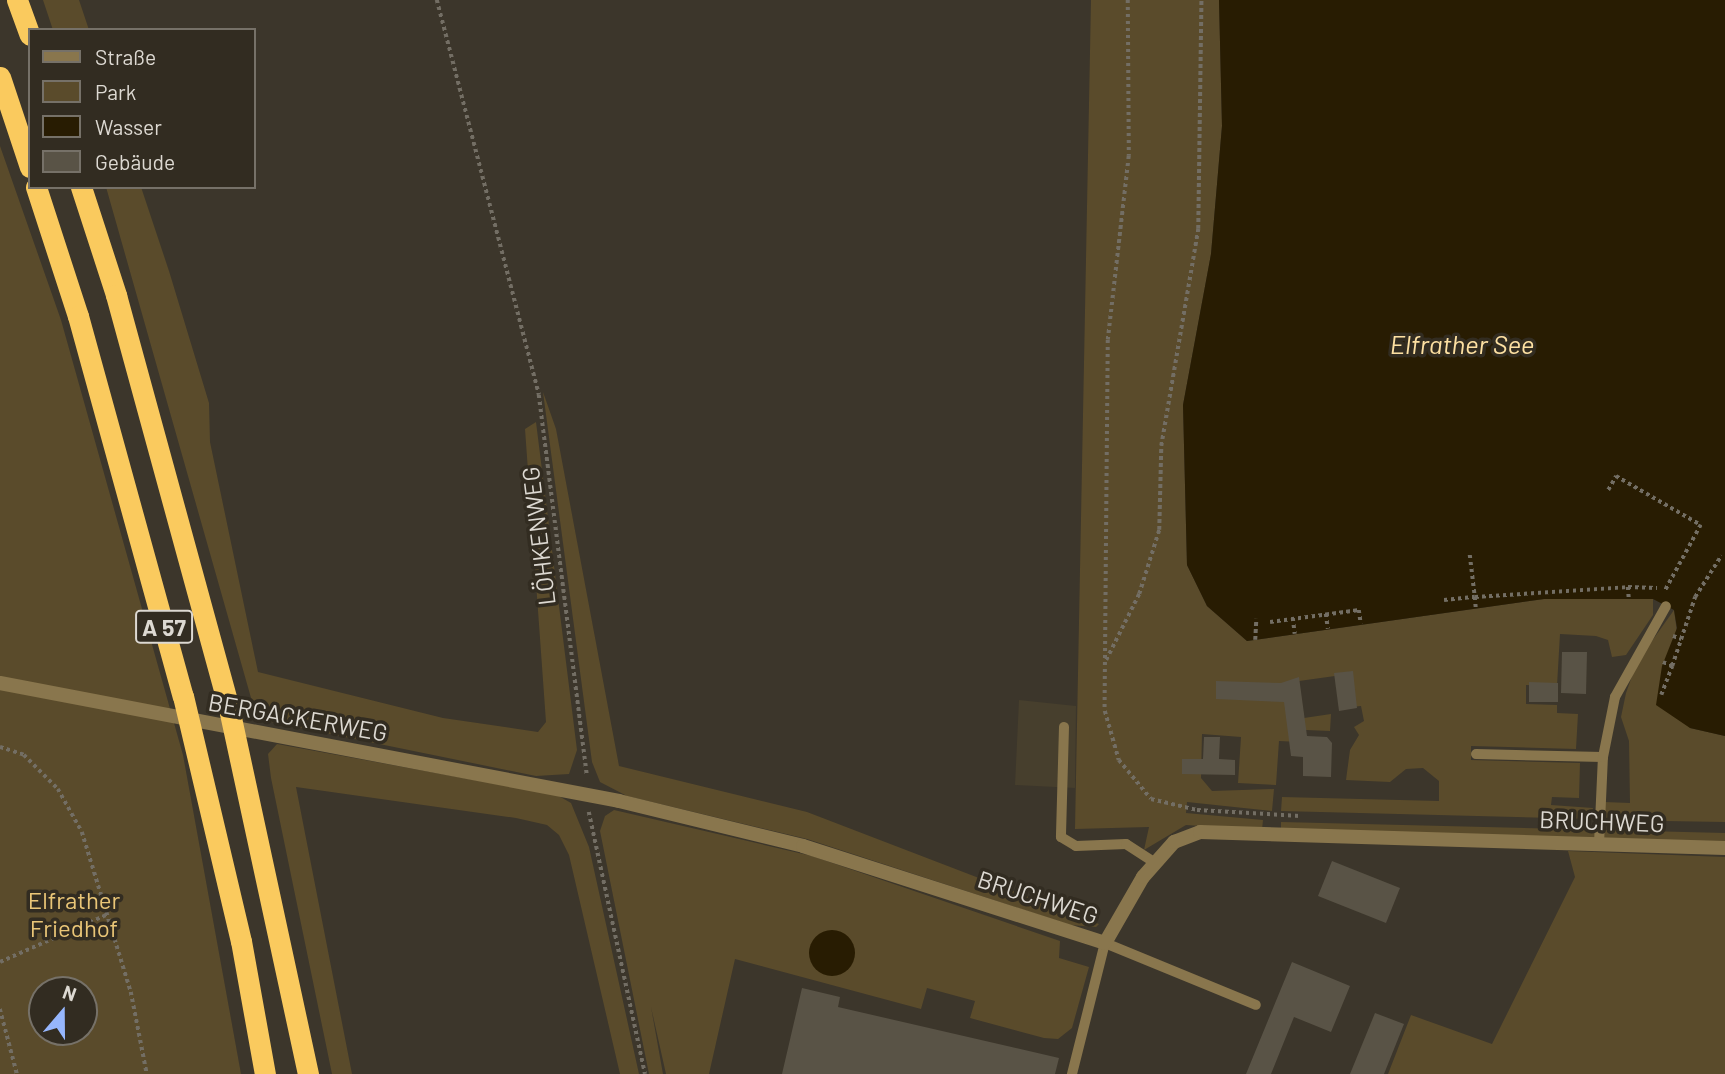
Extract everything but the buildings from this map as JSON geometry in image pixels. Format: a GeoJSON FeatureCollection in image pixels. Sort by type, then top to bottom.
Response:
{"type":"FeatureCollection","features":[{"type":"Feature","properties":{"kind":"highway"},"geometry":{"type":"LineString","coordinates":[[17,0],[28,30]]}},
{"type":"Feature","properties":{"kind":"highway"},"geometry":{"type":"LineString","coordinates":[[0,77],[28,161]]}},
{"type":"Feature","properties":{"kind":"highway","name":"A 57"},"geometry":{"type":"LineString","coordinates":[[37,189],[78,316],[183,696],[241,941],[265,1074]]}},
{"type":"Feature","properties":{"kind":"highway","name":"A 57"},"geometry":{"type":"LineString","coordinates":[[82,189],[116,295],[228,704],[308,1074]]}},
{"type":"Feature","properties":{"kind":"street","name":"BERGACKERWEG"},"geometry":{"type":"LineString","coordinates":[[0,683],[588,794]]}},
{"type":"Feature","properties":{"kind":"street","name":"BRUCHWEG"},"geometry":{"type":"LineString","coordinates":[[588,794],[803,846],[1105,943],[1155,863],[1174,842],[1200,832],[1725,848]]}},
{"type":"Feature","properties":{"kind":"lane"},"geometry":{"type":"LineString","coordinates":[[1599,844],[1603,757],[1615,697],[1662,604]]}},
{"type":"Feature","properties":{"kind":"lane"},"geometry":{"type":"LineString","coordinates":[[1064,727],[1061,837],[1076,846],[1126,844],[1155,863]]}},
{"type":"Feature","properties":{"kind":"lane"},"geometry":{"type":"LineString","coordinates":[[1476,754],[1603,757]]}},
{"type":"Feature","properties":{"kind":"lane"},"geometry":{"type":"LineString","coordinates":[[1072,1074],[1105,943],[1256,1005]]}},
{"type":"Feature","properties":{"kind":"path","name":"LÖHKENWEG"},"geometry":{"type":"LineString","coordinates":[[437,0],[522,311],[539,395],[588,794],[645,1074]]}},
{"type":"Feature","properties":{"kind":"path"},"geometry":{"type":"LineString","coordinates":[[1129,0],[1129,156],[1108,340],[1105,711],[1119,760],[1151,799],[1197,810],[1275,814]]}},
{"type":"Feature","properties":{"kind":"path"},"geometry":{"type":"LineString","coordinates":[[1105,662],[1139,594],[1158,530],[1161,446],[1198,229],[1201,0]]}},
{"type":"Feature","properties":{"kind":"path"},"geometry":{"type":"LineString","coordinates":[[1608,490],[1616,476],[1701,525],[1662,604]]}},
{"type":"Feature","properties":{"kind":"path"},"geometry":{"type":"LineString","coordinates":[[1470,555],[1476,608]]}},
{"type":"Feature","properties":{"kind":"path"},"geometry":{"type":"LineString","coordinates":[[1661,695],[1695,597],[1721,556]]}},
{"type":"Feature","properties":{"kind":"path"},"geometry":{"type":"LineString","coordinates":[[1629,587],[1629,599]]}},
{"type":"Feature","properties":{"kind":"path"},"geometry":{"type":"LineString","coordinates":[[1444,600],[1629,587],[1657,588]]}},
{"type":"Feature","properties":{"kind":"path"},"geometry":{"type":"LineString","coordinates":[[1270,622],[1366,608]]}},
{"type":"Feature","properties":{"kind":"path"},"geometry":{"type":"LineString","coordinates":[[1359,610],[1361,624]]}},
{"type":"Feature","properties":{"kind":"path"},"geometry":{"type":"LineString","coordinates":[[1326,614],[1328,629]]}},
{"type":"Feature","properties":{"kind":"path"},"geometry":{"type":"LineString","coordinates":[[1293,618],[1295,634]]}},
{"type":"Feature","properties":{"kind":"path"},"geometry":{"type":"LineString","coordinates":[[1255,640],[1256,619]]}},
{"type":"Feature","properties":{"kind":"path"},"geometry":{"type":"LineString","coordinates":[[1674,636],[1681,639]]}},
{"type":"Feature","properties":{"kind":"path"},"geometry":{"type":"LineString","coordinates":[[1663,662],[1672,666]]}},
{"type":"Feature","properties":{"kind":"path"},"geometry":{"type":"LineString","coordinates":[[0,747],[24,755],[58,789],[82,832],[131,992],[147,1074]]}},
{"type":"Feature","properties":{"kind":"path"},"geometry":{"type":"LineString","coordinates":[[0,962],[106,915]]}},
{"type":"Feature","properties":{"kind":"path"},"geometry":{"type":"LineString","coordinates":[[0,1009],[17,1074]]}},
{"type":"Feature","properties":{"kind":"shaded area"},"geometry":{"type":"Polygon","coordinates":[[[1019,700],[1076,706],[1075,788],[1015,785],[1019,700]]]}},
{"type":"Feature","properties":{"kind":"green space"},"geometry":{"type":"Polygon","coordinates":[[[43,0],[79,0],[88,28],[52,28],[43,0]]]}},
{"type":"Feature","properties":{"kind":"green space"},"geometry":{"type":"Polygon","coordinates":[[[1091,0],[1219,0],[1222,126],[1211,254],[1183,405],[1187,565],[1207,606],[1247,641],[1544,599],[1653,599],[1653,615],[1626,655],[1612,657],[1608,640],[1596,636],[1560,634],[1557,686],[1526,685],[1526,704],[1557,705],[1557,713],[1578,714],[1576,749],[1471,746],[1471,760],[1580,763],[1579,798],[1552,797],[1551,805],[1593,808],[1591,819],[1281,811],[1282,797],[1439,801],[1439,781],[1423,768],[1406,769],[1390,782],[1346,780],[1350,750],[1359,735],[1354,727],[1364,721],[1361,706],[1340,708],[1335,676],[1299,681],[1304,718],[1331,714],[1330,731],[1306,730],[1299,742],[1279,741],[1276,785],[1238,783],[1241,737],[1202,734],[1201,778],[1212,791],[1274,789],[1272,811],[1187,802],[1186,813],[1263,820],[1262,830],[1186,825],[1144,850],[1149,827],[1075,829],[1091,0]]]}},
{"type":"Feature","properties":{"kind":"green space","name":"Elfrather Friedhof"},"geometry":{"type":"Polygon","coordinates":[[[0,146],[61,320],[183,755],[241,1074],[0,1074],[0,146]]]}},
{"type":"Feature","properties":{"kind":"green space"},"geometry":{"type":"Polygon","coordinates":[[[107,189],[142,189],[169,271],[209,403],[210,442],[258,672],[443,718],[538,732],[546,722],[525,429],[536,422],[577,750],[569,774],[536,776],[257,719],[107,189]]]}},
{"type":"Feature","properties":{"kind":"green space"},"geometry":{"type":"Polygon","coordinates":[[[543,392],[556,429],[619,766],[807,812],[1099,924],[1096,927],[1070,925],[807,839],[627,796],[600,782],[592,762],[543,392]]]}},
{"type":"Feature","properties":{"kind":"green space"},"geometry":{"type":"Polygon","coordinates":[[[1674,610],[1690,728],[1725,736],[1725,822],[1604,820],[1604,802],[1630,803],[1629,741],[1621,717],[1626,693],[1637,662],[1674,610]]]}},
{"type":"Feature","properties":{"kind":"green space"},"geometry":{"type":"Polygon","coordinates":[[[277,744],[557,795],[571,803],[589,847],[639,1074],[620,1074],[569,855],[559,835],[547,825],[516,818],[296,787],[352,1074],[332,1074],[271,778],[268,754],[277,744]]]}},
{"type":"Feature","properties":{"kind":"green space"},"geometry":{"type":"Polygon","coordinates":[[[614,810],[812,856],[1060,941],[1059,958],[1089,967],[1072,1028],[1058,1039],[1044,1038],[970,1018],[975,1001],[927,988],[921,1009],[735,959],[709,1074],[666,1074],[651,1007],[663,1074],[649,1074],[600,831],[605,816],[614,810]]]}},
{"type":"Feature","properties":{"kind":"green space"},"geometry":{"type":"Polygon","coordinates":[[[1281,822],[1725,833],[1725,842],[1281,831],[1281,822]]]}},
{"type":"Feature","properties":{"kind":"green space"},"geometry":{"type":"Polygon","coordinates":[[[1568,851],[1725,857],[1725,1074],[1388,1074],[1411,1015],[1492,1044],[1575,877],[1568,851]]]}},
{"type":"Feature","properties":{"kind":"water","name":"Elfrather See"},"geometry":{"type":"Polygon","coordinates":[[[1219,0],[1725,0],[1725,736],[1690,728],[1656,705],[1662,666],[1677,628],[1674,610],[1653,599],[1544,599],[1247,641],[1207,606],[1187,565],[1183,405],[1211,254],[1222,126],[1219,0]]]}},
{"type":"Feature","properties":{"kind":"water"},"geometry":{"type":"Polygon","coordinates":[[[832,930],[848,937],[855,953],[848,969],[832,976],[816,969],[809,953],[816,937],[832,930]]]}}]}
